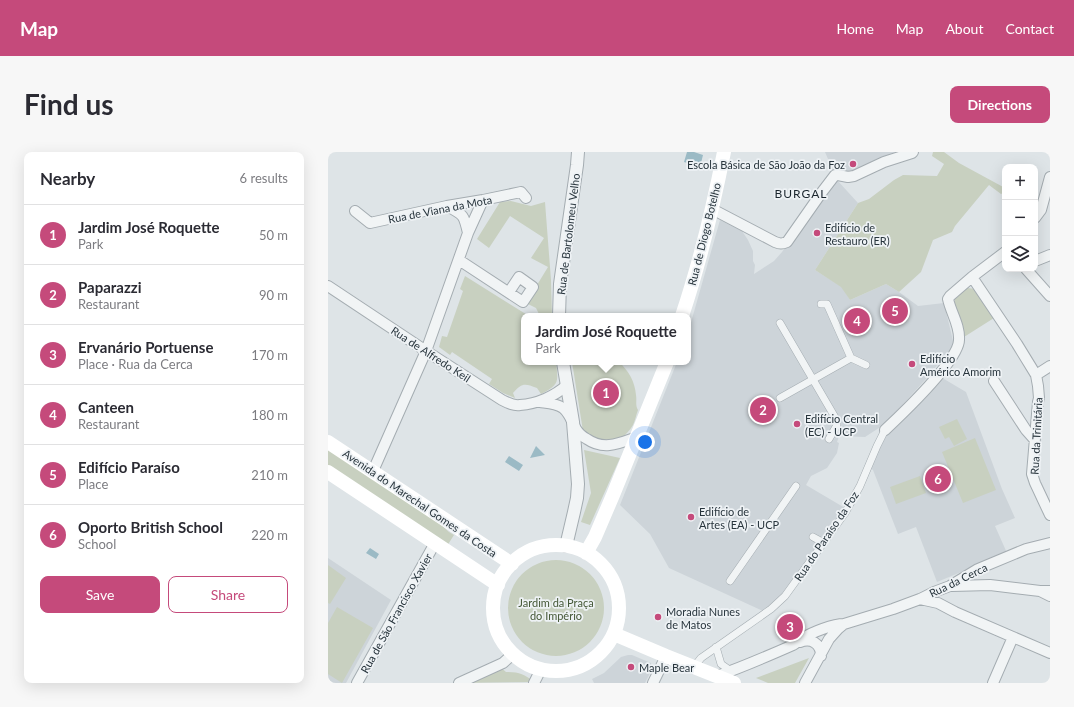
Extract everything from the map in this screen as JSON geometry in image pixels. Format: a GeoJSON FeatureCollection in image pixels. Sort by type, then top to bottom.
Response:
{"type":"FeatureCollection","features":[{"type":"Feature","properties":{"kind":"main road","name":"Rua de Diogo Botelho"},"geometry":{"type":"LineString","coordinates":[[683,313],[690,293],[712,209],[724,152]]}},
{"type":"Feature","properties":{"kind":"main road"},"geometry":{"type":"LineString","coordinates":[[586,553],[598,530],[666,365]]}},
{"type":"Feature","properties":{"kind":"main road","name":"Avenida do Marechal Gomes da Costa"},"geometry":{"type":"LineString","coordinates":[[328,442],[512,564]]}},
{"type":"Feature","properties":{"kind":"main road"},"geometry":{"type":"LineString","coordinates":[[328,472],[498,585]]}},
{"type":"Feature","properties":{"kind":"main road"},"geometry":{"type":"LineString","coordinates":[[549,546],[566,546],[586,553],[597,561],[614,582],[619,602],[619,612],[618,623],[614,634],[607,646],[597,656],[585,664],[571,670],[556,671],[541,669],[525,662],[513,654],[501,638],[495,619],[494,599],[498,585],[504,574],[519,558],[533,550],[549,546]]}},
{"type":"Feature","properties":{"kind":"main road"},"geometry":{"type":"LineString","coordinates":[[614,634],[717,676],[733,677]]}},
{"type":"Feature","properties":{"kind":"street","name":"Rua de Bartolomeu Velho"},"geometry":{"type":"LineString","coordinates":[[559,313],[560,284],[578,152]]}},
{"type":"Feature","properties":{"kind":"street"},"geometry":{"type":"LineString","coordinates":[[712,209],[781,244],[787,242],[835,175],[848,177],[854,176],[884,162],[913,152]]}},
{"type":"Feature","properties":{"kind":"street"},"geometry":{"type":"LineString","coordinates":[[1038,214],[1041,210],[1050,177]]}},
{"type":"Feature","properties":{"kind":"street","name":"Rua de Viana da Mota"},"geometry":{"type":"LineString","coordinates":[[355,211],[370,223],[521,192],[526,198]]}},
{"type":"Feature","properties":{"kind":"street"},"geometry":{"type":"LineString","coordinates":[[373,471],[426,351],[468,233],[483,200]]}},
{"type":"Feature","properties":{"kind":"street"},"geometry":{"type":"LineString","coordinates":[[447,206],[460,213],[465,219],[468,233]]}},
{"type":"Feature","properties":{"kind":"street","name":"Rua do Paraíso da Foz"},"geometry":{"type":"LineString","coordinates":[[694,667],[701,658],[771,609],[785,596],[845,513],[860,486],[885,430],[926,389],[957,349],[959,334],[948,299],[972,277],[1002,254]]}},
{"type":"Feature","properties":{"kind":"street"},"geometry":{"type":"LineString","coordinates":[[1038,260],[1050,255]]}},
{"type":"Feature","properties":{"kind":"street"},"geometry":{"type":"LineString","coordinates":[[459,260],[509,292]]}},
{"type":"Feature","properties":{"kind":"street"},"geometry":{"type":"LineString","coordinates":[[1029,272],[1050,296]]}},
{"type":"Feature","properties":{"kind":"street","name":"Rua da Trinitária"},"geometry":{"type":"LineString","coordinates":[[972,277],[1036,375],[1039,398],[1034,439],[1032,474],[1050,514]]}},
{"type":"Feature","properties":{"kind":"street","name":"Rua de Alfredo Keil"},"geometry":{"type":"LineString","coordinates":[[328,286],[502,400],[511,404],[520,405],[540,402],[555,404],[562,408],[570,416],[580,434],[588,440],[602,446],[617,444],[637,437]]}},
{"type":"Feature","properties":{"kind":"street"},"geometry":{"type":"LineString","coordinates":[[821,304],[827,304],[851,358],[866,365]]}},
{"type":"Feature","properties":{"kind":"street"},"geometry":{"type":"LineString","coordinates":[[780,323],[836,419],[836,425],[829,439]]}},
{"type":"Feature","properties":{"kind":"street"},"geometry":{"type":"LineString","coordinates":[[780,398],[851,358]]}},
{"type":"Feature","properties":{"kind":"street"},"geometry":{"type":"LineString","coordinates":[[564,365],[573,422],[578,484],[574,512],[566,546]]}},
{"type":"Feature","properties":{"kind":"street"},"geometry":{"type":"LineString","coordinates":[[1036,375],[1050,366]]}},
{"type":"Feature","properties":{"kind":"street"},"geometry":{"type":"LineString","coordinates":[[994,380],[1026,430],[1034,439]]}},
{"type":"Feature","properties":{"kind":"street","name":"Rua de Alfredo Keil"},"geometry":{"type":"LineString","coordinates":[[540,402],[567,384]]}},
{"type":"Feature","properties":{"kind":"street"},"geometry":{"type":"LineString","coordinates":[[730,581],[796,486]]}},
{"type":"Feature","properties":{"kind":"street"},"geometry":{"type":"LineString","coordinates":[[813,537],[824,543]]}},
{"type":"Feature","properties":{"kind":"street","name":"Rua de São Francisco Xavier"},"geometry":{"type":"LineString","coordinates":[[357,683],[435,543]]}},
{"type":"Feature","properties":{"kind":"street","name":"Rua da Cerca"},"geometry":{"type":"LineString","coordinates":[[733,677],[803,638],[838,624],[844,624],[920,599],[950,586],[984,566],[1026,549],[1050,543]]}},
{"type":"Feature","properties":{"kind":"street"},"geometry":{"type":"LineString","coordinates":[[950,586],[990,585],[1045,591],[1050,596]]}},
{"type":"Feature","properties":{"kind":"street"},"geometry":{"type":"LineString","coordinates":[[920,599],[938,603],[1050,653]]}},
{"type":"Feature","properties":{"kind":"street"},"geometry":{"type":"LineString","coordinates":[[805,683],[833,634],[844,624]]}},
{"type":"Feature","properties":{"kind":"street"},"geometry":{"type":"LineString","coordinates":[[993,683],[1013,637]]}},
{"type":"Feature","properties":{"kind":"street"},"geometry":{"type":"LineString","coordinates":[[796,643],[806,640],[816,643],[820,648],[821,656]]}},
{"type":"Feature","properties":{"kind":"street"},"geometry":{"type":"LineString","coordinates":[[716,647],[722,664],[733,677]]}},
{"type":"Feature","properties":{"kind":"street"},"geometry":{"type":"LineString","coordinates":[[459,683],[503,663],[513,654]]}},
{"type":"Feature","properties":{"kind":"street"},"geometry":{"type":"LineString","coordinates":[[653,683],[666,656]]}},
{"type":"Feature","properties":{"kind":"street"},"geometry":{"type":"LineString","coordinates":[[534,683],[541,669]]}},
{"type":"Feature","properties":{"kind":"shaded area","name":"Escola Básica de São João da Foz"},"geometry":{"type":"Polygon","coordinates":[[[825,152],[895,152],[891,157],[851,174],[844,173],[834,166],[828,159],[825,152]]]}},
{"type":"Feature","properties":{"kind":"shaded area"},"geometry":{"type":"Polygon","coordinates":[[[834,179],[837,180],[858,203],[815,270],[842,287],[850,300],[886,284],[918,306],[944,303],[954,345],[885,424],[865,437],[839,436],[837,442],[839,443],[837,453],[827,468],[811,476],[806,485],[845,508],[785,591],[763,611],[669,568],[650,534],[620,505],[676,365],[691,365],[691,322],[720,220],[742,231],[748,240],[753,251],[753,261],[755,265],[754,274],[774,261],[834,179]]]}},
{"type":"Feature","properties":{"kind":"shaded area"},"geometry":{"type":"Polygon","coordinates":[[[939,376],[966,392],[1002,489],[1015,518],[995,526],[1007,553],[937,582],[916,527],[898,534],[873,470],[868,466],[876,447],[939,376]]]}},
{"type":"Feature","properties":{"kind":"shaded area"},"geometry":{"type":"Polygon","coordinates":[[[328,558],[391,600],[346,683],[328,683],[328,558]]]}},
{"type":"Feature","properties":{"kind":"shaded area","name":"Maple Bear"},"geometry":{"type":"Polygon","coordinates":[[[632,655],[651,663],[652,669],[645,683],[594,683],[592,679],[604,673],[621,657],[632,655]]]}},
{"type":"Feature","properties":{"kind":"green space"},"geometry":{"type":"Polygon","coordinates":[[[933,152],[944,152],[959,163],[1002,186],[1002,194],[989,185],[955,226],[952,232],[933,240],[921,272],[899,292],[886,284],[850,300],[841,287],[815,270],[858,203],[869,199],[903,175],[937,176],[944,164],[932,156],[933,152]]]}},
{"type":"Feature","properties":{"kind":"green space"},"geometry":{"type":"Polygon","coordinates":[[[511,201],[531,206],[545,202],[552,313],[538,313],[536,308],[526,303],[548,267],[531,258],[544,238],[510,216],[489,248],[477,239],[500,202],[511,201]]]}},
{"type":"Feature","properties":{"kind":"green space"},"geometry":{"type":"Polygon","coordinates":[[[465,276],[524,313],[521,313],[521,365],[556,365],[557,378],[555,385],[552,388],[541,394],[537,388],[524,385],[519,387],[513,393],[515,398],[503,393],[489,384],[492,379],[452,352],[450,355],[439,347],[442,336],[447,337],[463,291],[460,289],[465,276]]]}},
{"type":"Feature","properties":{"kind":"green space"},"geometry":{"type":"Polygon","coordinates":[[[968,288],[975,289],[994,318],[964,337],[954,305],[955,298],[961,291],[968,288]]]}},
{"type":"Feature","properties":{"kind":"green space"},"geometry":{"type":"Polygon","coordinates":[[[572,365],[622,365],[629,373],[634,386],[638,410],[633,425],[622,437],[610,441],[597,439],[583,431],[572,365]]]}},
{"type":"Feature","properties":{"kind":"green space"},"geometry":{"type":"Polygon","coordinates":[[[957,419],[967,439],[954,446],[949,437],[945,439],[939,427],[957,419]]]}},
{"type":"Feature","properties":{"kind":"green space"},"geometry":{"type":"Polygon","coordinates":[[[975,438],[996,490],[963,503],[942,452],[975,438]]]}},
{"type":"Feature","properties":{"kind":"green space"},"geometry":{"type":"Polygon","coordinates":[[[328,447],[434,518],[454,535],[447,546],[328,467],[328,447]]]}},
{"type":"Feature","properties":{"kind":"green space"},"geometry":{"type":"Polygon","coordinates":[[[584,450],[620,458],[590,525],[581,522],[591,493],[584,450]]]}},
{"type":"Feature","properties":{"kind":"green space"},"geometry":{"type":"Polygon","coordinates":[[[920,476],[926,493],[896,504],[890,487],[920,476]]]}},
{"type":"Feature","properties":{"kind":"green space","name":"Jardim da Praça do Império"},"geometry":{"type":"Polygon","coordinates":[[[556,560],[575,563],[590,574],[601,589],[604,608],[601,627],[590,642],[575,653],[556,656],[537,653],[522,642],[511,627],[508,608],[511,589],[522,574],[537,563],[556,560]]]}},
{"type":"Feature","properties":{"kind":"green space"},"geometry":{"type":"Polygon","coordinates":[[[328,565],[346,578],[330,604],[328,603],[328,565]]]}},
{"type":"Feature","properties":{"kind":"green space"},"geometry":{"type":"Polygon","coordinates":[[[337,607],[373,628],[342,683],[328,674],[328,623],[337,607]]]}},
{"type":"Feature","properties":{"kind":"green space"},"geometry":{"type":"Polygon","coordinates":[[[809,658],[795,683],[768,683],[756,678],[809,658]]]}},
{"type":"Feature","properties":{"kind":"green space"},"geometry":{"type":"Polygon","coordinates":[[[498,665],[506,672],[521,674],[535,682],[459,683],[498,665]]]}},
{"type":"Feature","properties":{"kind":"water"},"geometry":{"type":"Polygon","coordinates":[[[687,152],[694,152],[703,155],[700,167],[684,162],[687,152]]]}},
{"type":"Feature","properties":{"kind":"water"},"geometry":{"type":"Polygon","coordinates":[[[536,446],[545,455],[530,458],[536,446]]]}},
{"type":"Feature","properties":{"kind":"water"},"geometry":{"type":"Polygon","coordinates":[[[509,456],[523,465],[519,471],[505,462],[509,456]]]}},
{"type":"Feature","properties":{"kind":"water"},"geometry":{"type":"Polygon","coordinates":[[[370,548],[379,554],[376,559],[366,553],[370,548]]]}},
{"type":"Feature","properties":{"kind":"place","name":"Escola Básica de São João da Foz"},"geometry":{"type":"Point","coordinates":[853,164]}},
{"type":"Feature","properties":{"kind":"place","name":"Edifício de Restauro (ER)"},"geometry":{"type":"Point","coordinates":[817,233]}},
{"type":"Feature","properties":{"kind":"place","name":"Edifício Paraíso"},"geometry":{"type":"Point","coordinates":[895,311]}},
{"type":"Feature","properties":{"kind":"place","name":"Canteen"},"geometry":{"type":"Point","coordinates":[857,321]}},
{"type":"Feature","properties":{"kind":"place","name":"Edifício Américo Amorim"},"geometry":{"type":"Point","coordinates":[912,364]}},
{"type":"Feature","properties":{"kind":"place","name":"Jardim José Roquette"},"geometry":{"type":"Point","coordinates":[606,393]}},
{"type":"Feature","properties":{"kind":"place","name":"Paparazzi"},"geometry":{"type":"Point","coordinates":[763,410]}},
{"type":"Feature","properties":{"kind":"place","name":"Edifício Central (EC) - UCP"},"geometry":{"type":"Point","coordinates":[797,424]}},
{"type":"Feature","properties":{"kind":"place","name":"Oporto British School"},"geometry":{"type":"Point","coordinates":[938,479]}},
{"type":"Feature","properties":{"kind":"place","name":"Edifício de Artes (EA) - UCP"},"geometry":{"type":"Point","coordinates":[691,517]}},
{"type":"Feature","properties":{"kind":"place","name":"Moradia Nunes de Matos"},"geometry":{"type":"Point","coordinates":[658,617]}},
{"type":"Feature","properties":{"kind":"place","name":"Ervanário Portuense"},"geometry":{"type":"Point","coordinates":[790,627]}},
{"type":"Feature","properties":{"kind":"place","name":"Maple Bear"},"geometry":{"type":"Point","coordinates":[631,667]}},
{"type":"Feature","properties":{"kind":"district","name":"BURGAL"},"geometry":{"type":"Point","coordinates":[801,193]}}]}
